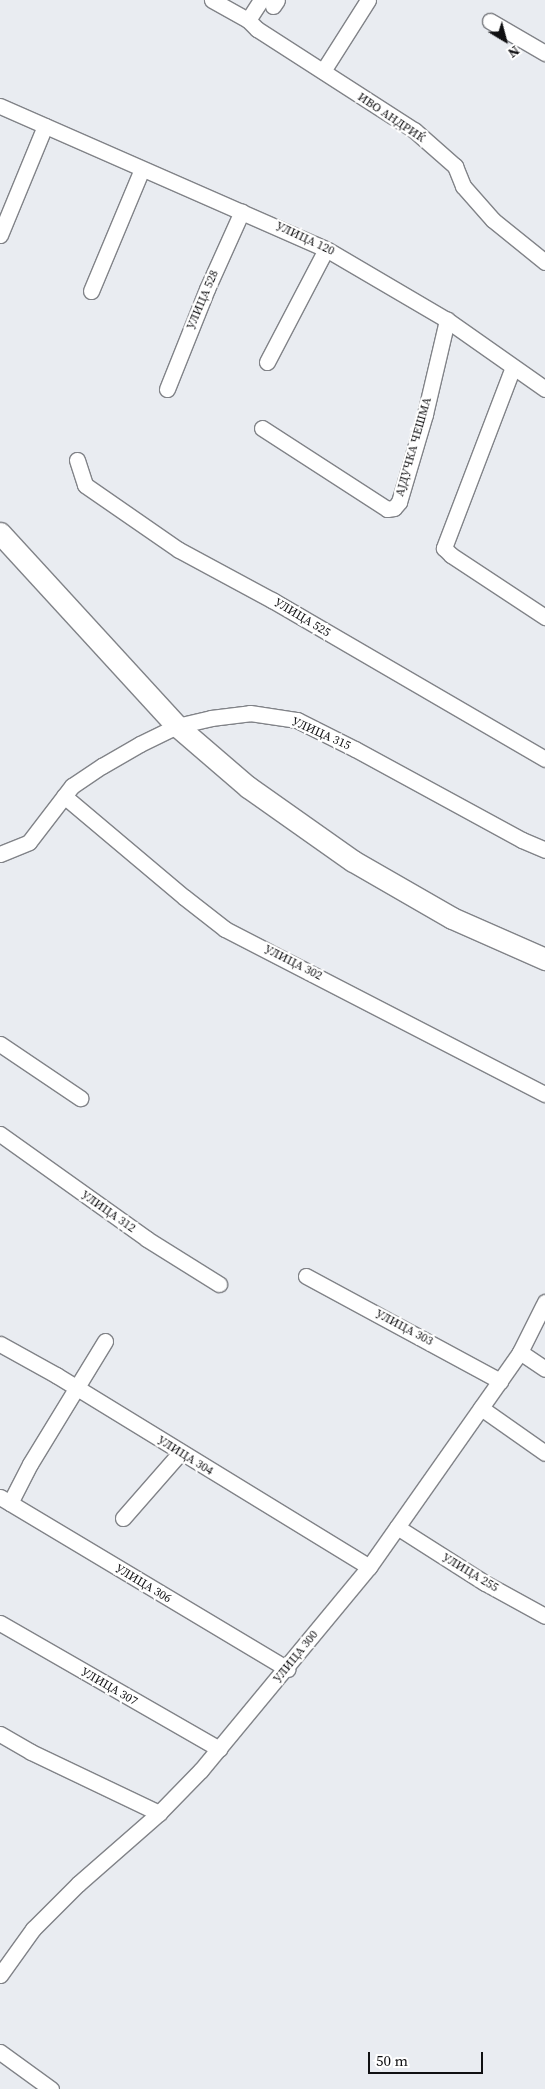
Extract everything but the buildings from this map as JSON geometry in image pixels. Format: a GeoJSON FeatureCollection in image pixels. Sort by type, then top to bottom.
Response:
{"type":"FeatureCollection","features":[{"type":"Feature","properties":{"kind":"main road"},"geometry":{"type":"LineString","coordinates":[[0,533],[178,726],[248,787],[353,861],[452,918],[545,959]]}},
{"type":"Feature","properties":{"kind":"street","name":"ИВО АНДРИЌ"},"geometry":{"type":"LineString","coordinates":[[212,0],[248,20],[257,29],[414,130],[455,166],[463,186],[474,201],[493,220],[545,262]]}},
{"type":"Feature","properties":{"kind":"street"},"geometry":{"type":"LineString","coordinates":[[324,72],[368,0]]}},
{"type":"Feature","properties":{"kind":"street"},"geometry":{"type":"LineString","coordinates":[[248,20],[270,2]]}},
{"type":"Feature","properties":{"kind":"street"},"geometry":{"type":"LineString","coordinates":[[490,21],[545,53]]}},
{"type":"Feature","properties":{"kind":"street","name":"УЛИЦА 120"},"geometry":{"type":"LineString","coordinates":[[0,106],[326,249],[447,320],[545,389]]}},
{"type":"Feature","properties":{"kind":"street"},"geometry":{"type":"LineString","coordinates":[[0,236],[45,126]]}},
{"type":"Feature","properties":{"kind":"street"},"geometry":{"type":"LineString","coordinates":[[91,291],[142,169]]}},
{"type":"Feature","properties":{"kind":"street","name":"УЛИЦА 528"},"geometry":{"type":"LineString","coordinates":[[167,389],[207,289],[242,211]]}},
{"type":"Feature","properties":{"kind":"street"},"geometry":{"type":"LineString","coordinates":[[267,362],[326,249]]}},
{"type":"Feature","properties":{"kind":"street","name":"АЈДУЧКА ЧЕШМА"},"geometry":{"type":"LineString","coordinates":[[262,428],[387,509],[394,508],[399,502],[424,414],[447,320]]}},
{"type":"Feature","properties":{"kind":"street"},"geometry":{"type":"LineString","coordinates":[[513,367],[444,548],[451,555],[545,617]]}},
{"type":"Feature","properties":{"kind":"street","name":"УЛИЦА 525"},"geometry":{"type":"LineString","coordinates":[[77,460],[85,485],[179,550],[272,600],[545,759]]}},
{"type":"Feature","properties":{"kind":"street","name":"УЛИЦА 315"},"geometry":{"type":"LineString","coordinates":[[0,854],[29,842],[72,786],[140,744],[178,726],[211,718],[250,713],[296,720],[355,749],[522,840],[545,850]]}},
{"type":"Feature","properties":{"kind":"street","name":"УЛИЦА 302"},"geometry":{"type":"LineString","coordinates":[[64,796],[225,929],[545,1094]]}},
{"type":"Feature","properties":{"kind":"street"},"geometry":{"type":"LineString","coordinates":[[0,1044],[80,1098]]}},
{"type":"Feature","properties":{"kind":"street","name":"УЛИЦА 312"},"geometry":{"type":"LineString","coordinates":[[0,1134],[147,1240],[219,1284]]}},
{"type":"Feature","properties":{"kind":"street","name":"УЛИЦА 303"},"geometry":{"type":"LineString","coordinates":[[306,1276],[500,1381]]}},
{"type":"Feature","properties":{"kind":"street","name":"УЛИЦА 300"},"geometry":{"type":"LineString","coordinates":[[0,1974],[34,1930],[65,1897],[159,1813],[218,1749],[369,1567],[520,1352],[545,1302]]}},
{"type":"Feature","properties":{"kind":"street"},"geometry":{"type":"LineString","coordinates":[[5,1500],[30,1464],[105,1341]]}},
{"type":"Feature","properties":{"kind":"street","name":"УЛИЦА 304"},"geometry":{"type":"LineString","coordinates":[[0,1344],[369,1567]]}},
{"type":"Feature","properties":{"kind":"street"},"geometry":{"type":"LineString","coordinates":[[520,1352],[545,1369]]}},
{"type":"Feature","properties":{"kind":"street"},"geometry":{"type":"LineString","coordinates":[[481,1408],[545,1453]]}},
{"type":"Feature","properties":{"kind":"street"},"geometry":{"type":"LineString","coordinates":[[123,1518],[180,1453]]}},
{"type":"Feature","properties":{"kind":"street","name":"УЛИЦА 306"},"geometry":{"type":"LineString","coordinates":[[5,1500],[287,1668]]}},
{"type":"Feature","properties":{"kind":"street","name":"УЛИЦА 255"},"geometry":{"type":"LineString","coordinates":[[397,1527],[485,1583],[545,1616]]}},
{"type":"Feature","properties":{"kind":"street","name":"УЛИЦА 307"},"geometry":{"type":"LineString","coordinates":[[0,1623],[218,1749]]}},
{"type":"Feature","properties":{"kind":"street"},"geometry":{"type":"LineString","coordinates":[[0,1734],[31,1752],[159,1813]]}},
{"type":"Feature","properties":{"kind":"street"},"geometry":{"type":"LineString","coordinates":[[0,2052],[51,2089]]}}]}
